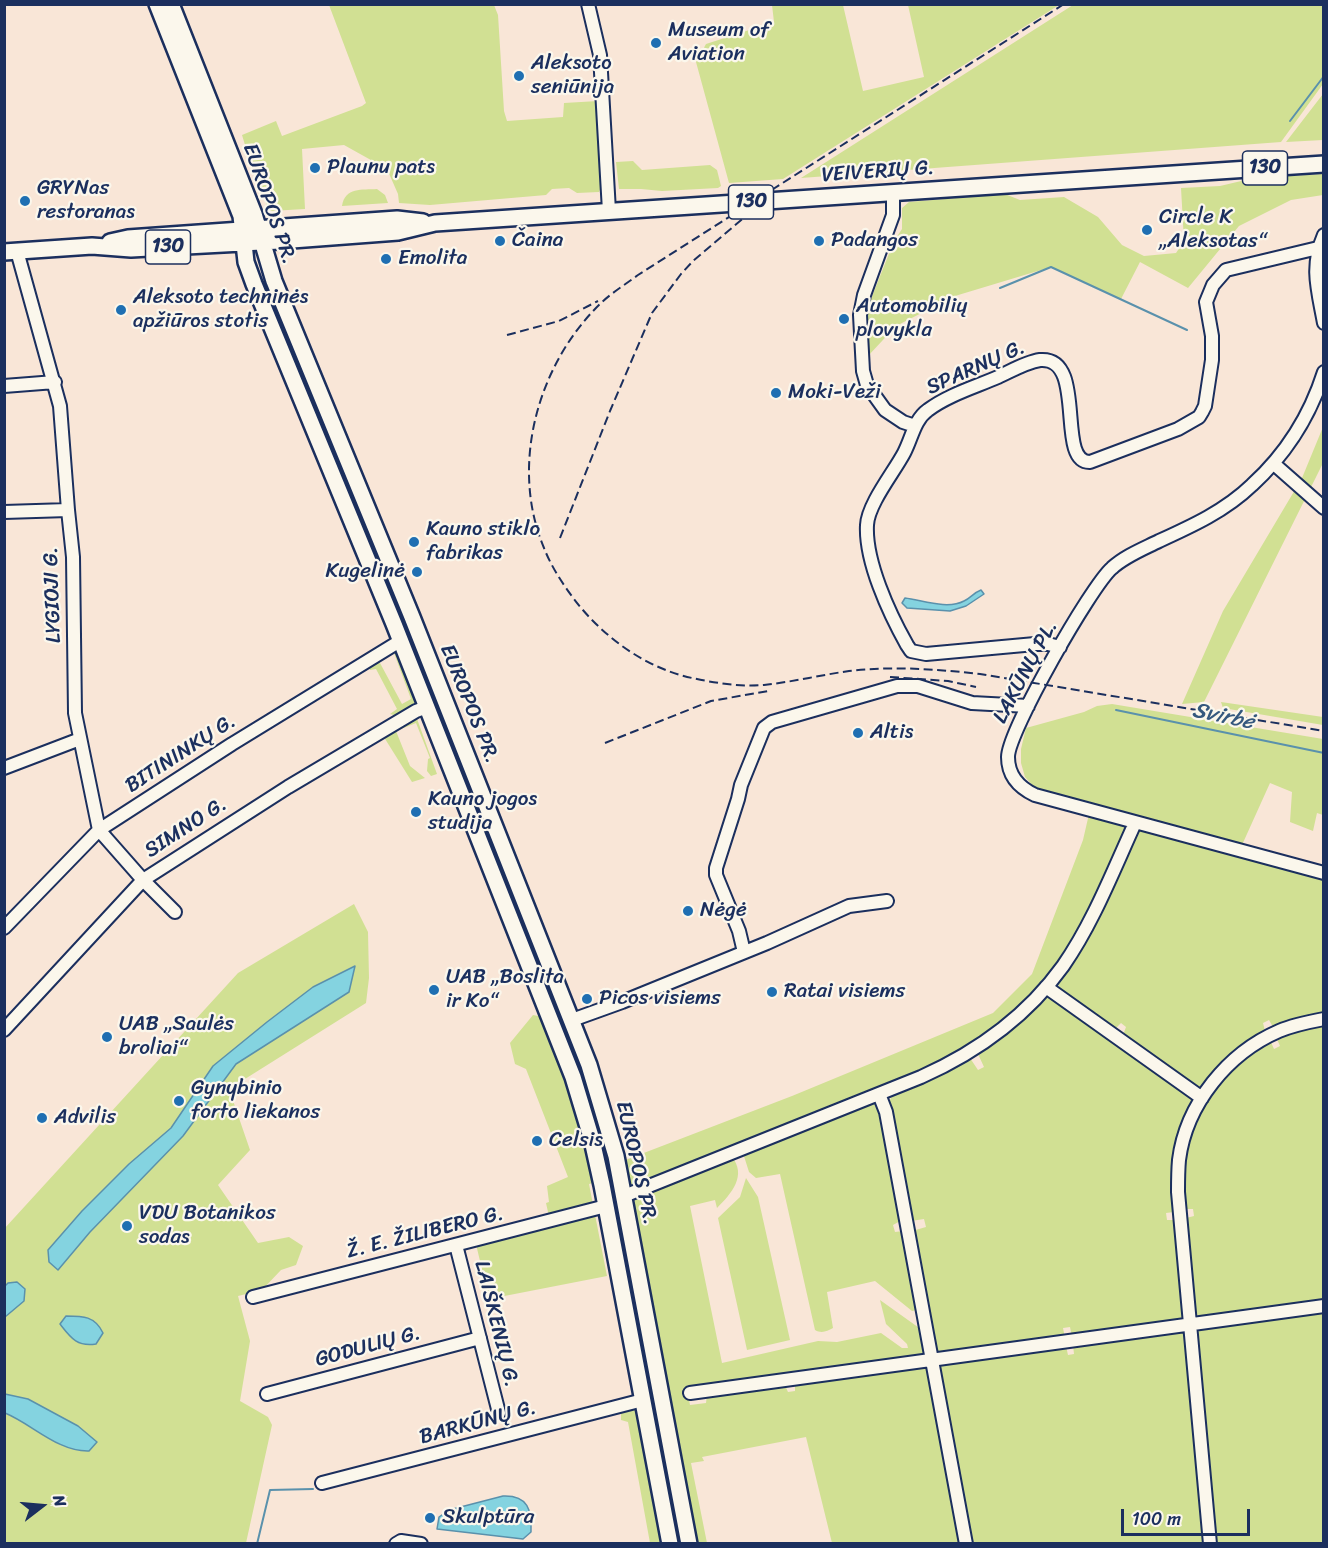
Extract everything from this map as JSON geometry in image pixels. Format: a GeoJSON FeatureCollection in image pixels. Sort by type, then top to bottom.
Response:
{"type":"FeatureCollection","features":[{"type":"Feature","properties":{"kind":"main road","name":"EUROPOS PR."},"geometry":{"type":"LineString","coordinates":[[158,4],[241,216],[246,262],[427,707],[553,1027],[582,1107],[606,1206],[670,1544]]}},
{"type":"Feature","properties":{"kind":"main road","name":"EUROPOS PR."},"geometry":{"type":"LineString","coordinates":[[171,4],[260,235],[270,271],[424,648],[572,1020],[598,1092],[625,1199],[689,1544]]}},
{"type":"Feature","properties":{"kind":"main road","name":"VEIVERIŲ G."},"geometry":{"type":"LineString","coordinates":[[11,251],[92,246],[128,238],[260,235],[397,219],[435,223],[1323,164]]}},
{"type":"Feature","properties":{"kind":"main road"},"geometry":{"type":"LineString","coordinates":[[298,390],[315,383]]}},
{"type":"Feature","properties":{"kind":"main road"},"geometry":{"type":"LineString","coordinates":[[400,641],[410,639],[424,648]]}},
{"type":"Feature","properties":{"kind":"main road"},"geometry":{"type":"LineString","coordinates":[[514,928],[532,921]]}},
{"type":"Feature","properties":{"kind":"main road"},"geometry":{"type":"LineString","coordinates":[[553,1027],[572,1020]]}},
{"type":"Feature","properties":{"kind":"main road"},"geometry":{"type":"LineString","coordinates":[[606,1206],[625,1199]]}},
{"type":"Feature","properties":{"kind":"main road"},"geometry":{"type":"LineString","coordinates":[[643,1400],[662,1396]]}},
{"type":"Feature","properties":{"kind":"main road"},"geometry":{"type":"LineString","coordinates":[[665,1519],[678,1528],[686,1526]]}},
{"type":"Feature","properties":{"kind":"street"},"geometry":{"type":"LineString","coordinates":[[588,4],[600,55],[609,211]]}},
{"type":"Feature","properties":{"kind":"street","name":"SPARNŲ G."},"geometry":{"type":"LineString","coordinates":[[893,193],[893,215],[864,295],[860,315],[863,371],[867,385],[885,410],[903,422],[915,426]]}},
{"type":"Feature","properties":{"kind":"street"},"geometry":{"type":"LineString","coordinates":[[1323,235],[1318,248],[1315,269],[1323,323]]}},
{"type":"Feature","properties":{"kind":"street","name":"SPARNŲ G."},"geometry":{"type":"LineString","coordinates":[[1060,647],[1035,644],[926,654],[911,651],[907,645],[879,582],[869,548],[867,526],[869,514],[904,453],[915,426],[928,410],[954,396],[1030,363],[1047,360],[1058,366],[1066,384],[1074,447],[1081,460],[1090,462],[1178,429],[1199,417],[1205,406],[1212,360],[1212,336],[1206,302],[1213,285],[1226,270],[1318,248]]}},
{"type":"Feature","properties":{"kind":"street","name":"LYGIOJI G."},"geometry":{"type":"LineString","coordinates":[[11,251],[55,382],[60,406],[73,557],[75,713],[99,830],[175,912]]}},
{"type":"Feature","properties":{"kind":"street","name":"LAKŪNŲ PL."},"geometry":{"type":"LineString","coordinates":[[1323,372],[1311,407],[1292,441],[1274,464],[1251,487],[1225,507],[1198,523],[1129,556],[1109,570],[1090,596],[1028,706],[1013,736],[1008,758],[1013,777],[1018,784],[1025,790],[1046,799],[1323,873]]}},
{"type":"Feature","properties":{"kind":"street"},"geometry":{"type":"LineString","coordinates":[[4,386],[55,382]]}},
{"type":"Feature","properties":{"kind":"street"},"geometry":{"type":"LineString","coordinates":[[1274,464],[1323,508]]}},
{"type":"Feature","properties":{"kind":"street"},"geometry":{"type":"LineString","coordinates":[[4,512],[68,510]]}},
{"type":"Feature","properties":{"kind":"street","name":"BITININKŲ G."},"geometry":{"type":"LineString","coordinates":[[4,928],[99,830],[205,761],[400,641]]}},
{"type":"Feature","properties":{"kind":"street"},"geometry":{"type":"LineString","coordinates":[[744,952],[739,931],[716,875],[716,868],[741,785],[764,728],[772,722],[897,686],[918,686],[972,703],[1028,706]]}},
{"type":"Feature","properties":{"kind":"street","name":"SIMNO G."},"geometry":{"type":"LineString","coordinates":[[4,1030],[143,880],[191,847],[340,755],[406,716],[427,707]]}},
{"type":"Feature","properties":{"kind":"street"},"geometry":{"type":"LineString","coordinates":[[4,768],[80,739]]}},
{"type":"Feature","properties":{"kind":"street"},"geometry":{"type":"LineString","coordinates":[[625,1199],[929,1074],[967,1054],[1014,1019],[1046,987],[1063,965],[1084,930],[1135,823]]}},
{"type":"Feature","properties":{"kind":"street"},"geometry":{"type":"LineString","coordinates":[[572,1020],[744,952],[849,906],[887,901]]}},
{"type":"Feature","properties":{"kind":"street"},"geometry":{"type":"LineString","coordinates":[[1046,987],[1202,1098]]}},
{"type":"Feature","properties":{"kind":"street"},"geometry":{"type":"LineString","coordinates":[[1210,1544],[1178,1192],[1179,1159],[1185,1135],[1202,1098],[1210,1085],[1232,1062],[1263,1038],[1300,1024],[1323,1019]]}},
{"type":"Feature","properties":{"kind":"street"},"geometry":{"type":"LineString","coordinates":[[879,1094],[886,1112],[966,1544]]}},
{"type":"Feature","properties":{"kind":"street","name":"Ž. E. ŽILIBERO G."},"geometry":{"type":"LineString","coordinates":[[253,1298],[606,1206]]}},
{"type":"Feature","properties":{"kind":"street","name":"LAIŠKENIŲ G."},"geometry":{"type":"LineString","coordinates":[[456,1245],[499,1413]]}},
{"type":"Feature","properties":{"kind":"street"},"geometry":{"type":"LineString","coordinates":[[690,1393],[1323,1306]]}},
{"type":"Feature","properties":{"kind":"street","name":"GODULIŲ G."},"geometry":{"type":"LineString","coordinates":[[267,1394],[480,1338]]}},
{"type":"Feature","properties":{"kind":"street","name":"BARKŪNŲ G."},"geometry":{"type":"LineString","coordinates":[[322,1483],[643,1400]]}},
{"type":"Feature","properties":{"kind":"street"},"geometry":{"type":"LineString","coordinates":[[396,1544],[401,1541],[421,1544]]}},
{"type":"Feature","properties":{"kind":"green space"},"geometry":{"type":"Polygon","coordinates":[[[329,5],[494,5],[498,15],[504,111],[507,121],[563,117],[564,103],[598,101],[603,182],[599,192],[577,193],[569,188],[552,189],[546,195],[430,205],[399,203],[398,194],[387,169],[344,145],[302,149],[305,209],[271,211],[252,168],[242,135],[276,121],[282,136],[366,103],[329,5]]]}},
{"type":"Feature","properties":{"kind":"green space"},"geometry":{"type":"Polygon","coordinates":[[[772,5],[843,5],[863,91],[924,77],[908,5],[1059,5],[783,179],[729,183],[696,62],[706,44],[774,22],[772,5]]]}},
{"type":"Feature","properties":{"kind":"green space"},"geometry":{"type":"Polygon","coordinates":[[[1073,5],[1323,5],[1323,84],[1281,142],[801,178],[1073,5]]]}},
{"type":"Feature","properties":{"kind":"green space"},"geometry":{"type":"Polygon","coordinates":[[[1323,94],[1323,140],[1286,142],[1323,94]]]}},
{"type":"Feature","properties":{"kind":"green space"},"geometry":{"type":"Polygon","coordinates":[[[633,161],[642,170],[710,165],[717,170],[721,186],[662,191],[619,189],[616,162],[633,161]]]}},
{"type":"Feature","properties":{"kind":"green space"},"geometry":{"type":"Polygon","coordinates":[[[1323,174],[1323,195],[1291,200],[1239,226],[1188,288],[1140,262],[1121,299],[1051,267],[955,296],[896,326],[868,356],[865,319],[867,309],[894,241],[902,229],[902,208],[909,202],[1005,194],[1020,200],[1064,197],[1098,217],[1122,245],[1144,256],[1176,253],[1184,241],[1181,188],[1220,186],[1254,178],[1323,174]]]}},
{"type":"Feature","properties":{"kind":"green space"},"geometry":{"type":"Polygon","coordinates":[[[377,189],[385,195],[388,203],[342,206],[350,193],[377,189]]]}},
{"type":"Feature","properties":{"kind":"green space"},"geometry":{"type":"Polygon","coordinates":[[[309,398],[313,399],[383,570],[393,586],[409,625],[407,630],[402,629],[308,401],[309,398]]]}},
{"type":"Feature","properties":{"kind":"green space"},"geometry":{"type":"Polygon","coordinates":[[[1323,427],[1323,463],[1204,702],[1182,704],[1223,611],[1302,478],[1323,427]]]}},
{"type":"Feature","properties":{"kind":"green space"},"geometry":{"type":"Polygon","coordinates":[[[412,648],[416,651],[455,749],[476,790],[523,914],[517,916],[411,652],[412,648]]]}},
{"type":"Feature","properties":{"kind":"green space"},"geometry":{"type":"Polygon","coordinates":[[[394,653],[399,653],[418,702],[414,707],[398,716],[390,714],[397,709],[376,669],[370,670],[369,667],[377,661],[380,663],[402,704],[411,699],[394,653]]]}},
{"type":"Feature","properties":{"kind":"green space"},"geometry":{"type":"Polygon","coordinates":[[[1221,702],[1323,717],[1323,725],[1223,708],[1221,702]]]}},
{"type":"Feature","properties":{"kind":"green space"},"geometry":{"type":"Polygon","coordinates":[[[1112,704],[1323,739],[1323,815],[1317,813],[1313,831],[1290,822],[1292,792],[1270,783],[1242,845],[1067,800],[1035,788],[1025,777],[1021,763],[1021,749],[1026,728],[1084,712],[1097,706],[1112,704]]]}},
{"type":"Feature","properties":{"kind":"green space"},"geometry":{"type":"Polygon","coordinates":[[[416,716],[437,774],[431,776],[427,771],[430,758],[416,723],[396,731],[410,766],[425,778],[412,782],[382,734],[416,716]]]}},
{"type":"Feature","properties":{"kind":"green space"},"geometry":{"type":"Polygon","coordinates":[[[1089,814],[1124,823],[1126,833],[1074,939],[1040,985],[1001,1022],[942,1063],[635,1186],[629,1185],[623,1161],[792,1096],[993,1013],[1032,974],[1083,840],[1089,814]]]}},
{"type":"Feature","properties":{"kind":"green space"},"geometry":{"type":"Polygon","coordinates":[[[1140,829],[1323,878],[1323,1013],[1273,1027],[1269,1020],[1263,1023],[1265,1031],[1239,1049],[1202,1086],[1198,1087],[1123,1035],[1126,1027],[1121,1023],[1114,1030],[1060,990],[1058,984],[1134,836],[1140,829]]]}},
{"type":"Feature","properties":{"kind":"green space","name":"VDU Botanikos sodas"},"geometry":{"type":"Polygon","coordinates":[[[354,904],[368,932],[369,978],[366,1003],[229,1089],[250,1150],[218,1185],[258,1243],[289,1237],[303,1246],[296,1265],[281,1270],[262,1290],[238,1296],[250,1341],[240,1401],[268,1417],[272,1425],[246,1543],[5,1543],[4,1229],[238,973],[354,904]]]}},
{"type":"Feature","properties":{"kind":"green space"},"geometry":{"type":"Polygon","coordinates":[[[1047,997],[1051,997],[1192,1096],[1193,1103],[1174,1212],[1166,1213],[1167,1220],[1175,1220],[1184,1311],[1180,1321],[1072,1337],[1070,1327],[1063,1328],[1065,1338],[942,1355],[934,1348],[912,1231],[926,1227],[924,1219],[911,1221],[889,1102],[893,1094],[947,1071],[970,1058],[978,1070],[984,1067],[978,1054],[1047,997]]]}},
{"type":"Feature","properties":{"kind":"green space"},"geometry":{"type":"Polygon","coordinates":[[[533,1015],[543,1017],[563,1064],[597,1182],[589,1184],[607,1276],[489,1299],[475,1240],[550,1221],[546,1203],[549,1202],[547,1186],[568,1177],[526,1069],[515,1064],[510,1043],[533,1015]]]}},
{"type":"Feature","properties":{"kind":"green space"},"geometry":{"type":"Polygon","coordinates":[[[1323,1023],[1323,1300],[1203,1317],[1195,1314],[1186,1218],[1194,1216],[1193,1209],[1185,1209],[1183,1170],[1191,1133],[1198,1116],[1218,1083],[1245,1057],[1270,1040],[1274,1049],[1280,1046],[1276,1037],[1323,1023]]]}},
{"type":"Feature","properties":{"kind":"green space"},"geometry":{"type":"Polygon","coordinates":[[[565,1029],[568,1029],[586,1071],[616,1179],[606,1180],[563,1035],[565,1029]]]}},
{"type":"Feature","properties":{"kind":"green space"},"geometry":{"type":"Polygon","coordinates":[[[869,1103],[880,1108],[902,1220],[893,1225],[895,1232],[903,1231],[917,1310],[912,1311],[875,1281],[827,1292],[833,1328],[820,1332],[815,1330],[780,1174],[756,1178],[749,1172],[743,1153],[869,1103]]]}},
{"type":"Feature","properties":{"kind":"green space"},"geometry":{"type":"Polygon","coordinates":[[[731,1156],[736,1163],[738,1177],[727,1197],[717,1208],[715,1200],[690,1206],[722,1363],[818,1341],[837,1342],[881,1333],[902,1348],[908,1348],[907,1344],[886,1324],[880,1300],[922,1330],[925,1349],[921,1356],[687,1389],[690,1405],[706,1403],[707,1395],[784,1383],[788,1392],[795,1391],[795,1383],[923,1366],[928,1370],[963,1543],[832,1543],[806,1437],[702,1457],[704,1461],[691,1463],[707,1543],[694,1543],[632,1205],[642,1194],[731,1156]]]}},
{"type":"Feature","properties":{"kind":"green space"},"geometry":{"type":"Polygon","coordinates":[[[746,1178],[758,1197],[790,1340],[747,1350],[718,1218],[740,1197],[746,1178]]]}},
{"type":"Feature","properties":{"kind":"green space"},"geometry":{"type":"Polygon","coordinates":[[[618,1215],[621,1216],[654,1393],[651,1394],[614,1219],[618,1215]]]}},
{"type":"Feature","properties":{"kind":"green space"},"geometry":{"type":"Polygon","coordinates":[[[1323,1310],[1323,1543],[1214,1543],[1197,1332],[1200,1328],[1323,1310]]]}},
{"type":"Feature","properties":{"kind":"green space"},"geometry":{"type":"Polygon","coordinates":[[[1178,1332],[1185,1336],[1205,1543],[972,1543],[940,1367],[946,1364],[1066,1346],[1068,1355],[1074,1354],[1073,1345],[1178,1332]]]}},
{"type":"Feature","properties":{"kind":"green space"},"geometry":{"type":"Polygon","coordinates":[[[637,1408],[665,1543],[650,1543],[628,1422],[621,1420],[621,1411],[637,1408]]]}},
{"type":"Feature","properties":{"kind":"water"},"geometry":{"type":"Polygon","coordinates":[[[981,590],[984,594],[966,606],[950,611],[907,608],[902,603],[905,598],[942,605],[957,604],[981,590]]]}},
{"type":"Feature","properties":{"kind":"water"},"geometry":{"type":"Polygon","coordinates":[[[355,966],[349,992],[236,1064],[183,1136],[90,1232],[58,1270],[49,1262],[48,1250],[82,1211],[129,1164],[171,1128],[213,1066],[313,987],[355,966]]]}},
{"type":"Feature","properties":{"kind":"water"},"geometry":{"type":"Polygon","coordinates":[[[17,1282],[25,1289],[24,1301],[5,1317],[5,1286],[8,1283],[17,1282]]]}},
{"type":"Feature","properties":{"kind":"water"},"geometry":{"type":"Polygon","coordinates":[[[66,1316],[83,1317],[96,1323],[103,1333],[96,1344],[79,1343],[71,1337],[60,1324],[66,1316]]]}},
{"type":"Feature","properties":{"kind":"water"},"geometry":{"type":"Polygon","coordinates":[[[5,1394],[28,1399],[78,1426],[97,1442],[89,1451],[67,1447],[56,1442],[5,1413],[5,1394]]]}},
{"type":"Feature","properties":{"kind":"water"},"geometry":{"type":"Polygon","coordinates":[[[503,1496],[518,1498],[527,1505],[531,1517],[531,1532],[523,1539],[437,1529],[439,1517],[449,1510],[503,1496]]]}},
{"type":"Feature","properties":{"kind":"waterway"},"geometry":{"type":"LineString","coordinates":[[1290,121],[1324,76]]}},
{"type":"Feature","properties":{"kind":"waterway"},"geometry":{"type":"LineString","coordinates":[[1000,288],[1051,267],[1187,330]]}},
{"type":"Feature","properties":{"kind":"waterway","name":"Svirbė"},"geometry":{"type":"LineString","coordinates":[[1116,710],[1324,753]]}},
{"type":"Feature","properties":{"kind":"waterway"},"geometry":{"type":"LineString","coordinates":[[257,1544],[270,1490],[313,1489]]}},
{"type":"Feature","properties":{"kind":"railway"},"geometry":{"type":"LineString","coordinates":[[1064,4],[638,275],[602,302],[561,354],[546,385],[536,417],[530,450],[529,483],[534,516],[544,548],[557,574],[574,599],[611,638],[658,667],[692,678],[728,684],[755,685],[775,684],[865,669],[898,668],[947,671],[980,674],[1324,731]]}},
{"type":"Feature","properties":{"kind":"railway"},"geometry":{"type":"LineString","coordinates":[[560,538],[652,313],[693,261],[747,215]]}},
{"type":"Feature","properties":{"kind":"railway"},"geometry":{"type":"LineString","coordinates":[[507,335],[559,321],[598,301]]}},
{"type":"Feature","properties":{"kind":"railway"},"geometry":{"type":"LineString","coordinates":[[890,677],[948,681],[976,687]]}},
{"type":"Feature","properties":{"kind":"railway"},"geometry":{"type":"LineString","coordinates":[[605,743],[711,701],[768,691]]}},
{"type":"Feature","properties":{"kind":"place","name":"Museum of Aviation"},"geometry":{"type":"Point","coordinates":[656,43]}},
{"type":"Feature","properties":{"kind":"place","name":"Aleksoto seniūnija"},"geometry":{"type":"Point","coordinates":[519,76]}},
{"type":"Feature","properties":{"kind":"place","name":"Plaunu pats"},"geometry":{"type":"Point","coordinates":[315,168]}},
{"type":"Feature","properties":{"kind":"place","name":"GRYNas restoranas"},"geometry":{"type":"Point","coordinates":[25,201]}},
{"type":"Feature","properties":{"kind":"place","name":"Circle K „Aleksotas“"},"geometry":{"type":"Point","coordinates":[1147,230]}},
{"type":"Feature","properties":{"kind":"place","name":"Čaina"},"geometry":{"type":"Point","coordinates":[500,241]}},
{"type":"Feature","properties":{"kind":"place","name":"Padangos"},"geometry":{"type":"Point","coordinates":[819,241]}},
{"type":"Feature","properties":{"kind":"place","name":"Emolita"},"geometry":{"type":"Point","coordinates":[386,259]}},
{"type":"Feature","properties":{"kind":"place","name":"Aleksoto techninės apžiūros stotis"},"geometry":{"type":"Point","coordinates":[121,310]}},
{"type":"Feature","properties":{"kind":"place","name":"Automobilių plovykla"},"geometry":{"type":"Point","coordinates":[844,319]}},
{"type":"Feature","properties":{"kind":"place","name":"Moki-Veži"},"geometry":{"type":"Point","coordinates":[776,393]}},
{"type":"Feature","properties":{"kind":"place","name":"Kauno stiklo fabrikas"},"geometry":{"type":"Point","coordinates":[414,542]}},
{"type":"Feature","properties":{"kind":"place","name":"Kugelinė"},"geometry":{"type":"Point","coordinates":[417,572]}},
{"type":"Feature","properties":{"kind":"place","name":"Altis"},"geometry":{"type":"Point","coordinates":[858,733]}},
{"type":"Feature","properties":{"kind":"place","name":"Kauno jogos studija"},"geometry":{"type":"Point","coordinates":[416,812]}},
{"type":"Feature","properties":{"kind":"place","name":"Nėgė"},"geometry":{"type":"Point","coordinates":[688,911]}},
{"type":"Feature","properties":{"kind":"place","name":"UAB „Boslita ir Ko“"},"geometry":{"type":"Point","coordinates":[434,990]}},
{"type":"Feature","properties":{"kind":"place","name":"Ratai visiems"},"geometry":{"type":"Point","coordinates":[772,992]}},
{"type":"Feature","properties":{"kind":"place","name":"Picos visiems"},"geometry":{"type":"Point","coordinates":[587,999]}},
{"type":"Feature","properties":{"kind":"place","name":"UAB „Saulės broliai“"},"geometry":{"type":"Point","coordinates":[107,1037]}},
{"type":"Feature","properties":{"kind":"place","name":"Gynybinio forto liekanos"},"geometry":{"type":"Point","coordinates":[179,1101]}},
{"type":"Feature","properties":{"kind":"place","name":"Advilis"},"geometry":{"type":"Point","coordinates":[42,1118]}},
{"type":"Feature","properties":{"kind":"place","name":"Celsis"},"geometry":{"type":"Point","coordinates":[537,1141]}},
{"type":"Feature","properties":{"kind":"place","name":"VDU Botanikos sodas"},"geometry":{"type":"Point","coordinates":[127,1226]}},
{"type":"Feature","properties":{"kind":"place","name":"Skulptūra"},"geometry":{"type":"Point","coordinates":[430,1518]}}]}
